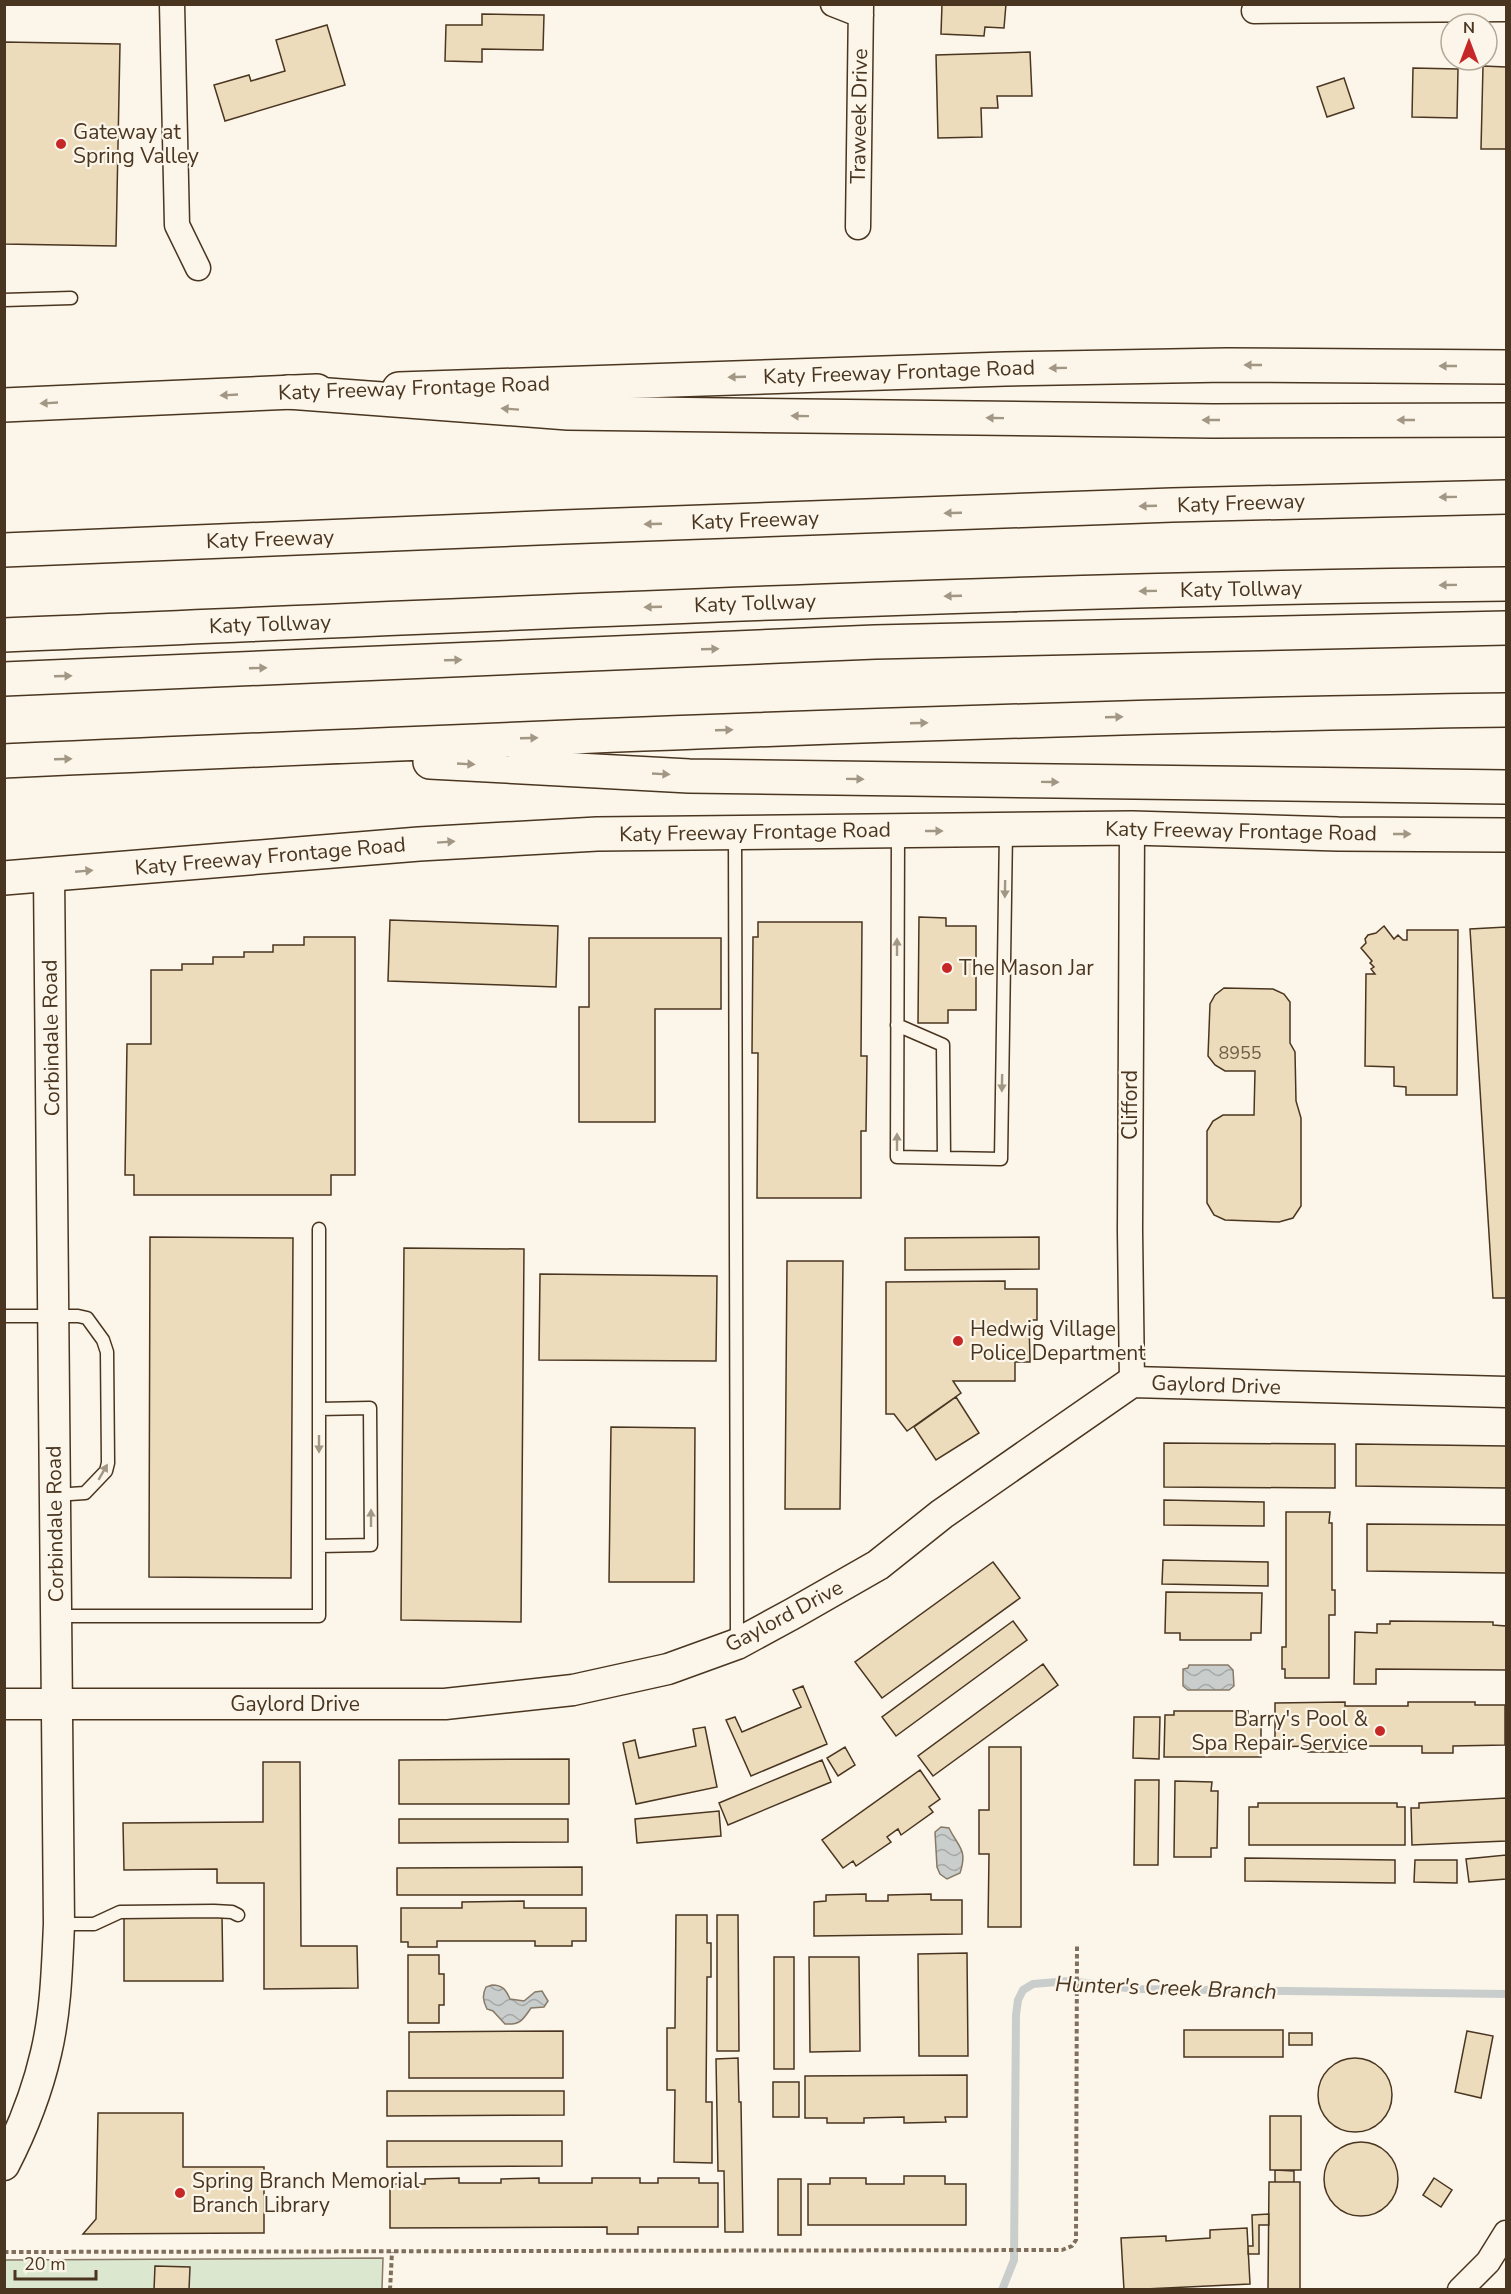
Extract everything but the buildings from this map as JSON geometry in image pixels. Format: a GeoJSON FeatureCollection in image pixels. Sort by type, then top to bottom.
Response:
{"type":"FeatureCollection","features":[{"type":"Feature","properties":{"kind":"main road","name":"Katy Freeway Frontage Road"},"geometry":{"type":"LineString","coordinates":[[4,405],[288,392],[1005,369],[1227,365],[1506,367]]}},
{"type":"Feature","properties":{"kind":"main road"},"geometry":{"type":"LineString","coordinates":[[288,392],[568,413],[1213,421],[1506,420]]}},
{"type":"Feature","properties":{"kind":"main road","name":"Katy Freeway"},"geometry":{"type":"LineString","coordinates":[[4,550],[1088,508],[1506,497]]}},
{"type":"Feature","properties":{"kind":"main road","name":"Katy Tollway"},"geometry":{"type":"LineString","coordinates":[[4,635],[864,598],[1506,584]]}},
{"type":"Feature","properties":{"kind":"main road","name":"Katy Tollway"},"geometry":{"type":"LineString","coordinates":[[4,679],[875,642],[1506,628]]}},
{"type":"Feature","properties":{"kind":"main road"},"geometry":{"type":"LineString","coordinates":[[4,761],[891,724],[1506,710]]}},
{"type":"Feature","properties":{"kind":"main road"},"geometry":{"type":"LineString","coordinates":[[240,751],[689,776],[1506,787]]}},
{"type":"Feature","properties":{"kind":"main road","name":"Katy Freeway Frontage Road"},"geometry":{"type":"LineString","coordinates":[[4,878],[481,839],[597,834],[1132,828],[1338,834],[1506,835]]}},
{"type":"Feature","properties":{"kind":"street"},"geometry":{"type":"LineString","coordinates":[[172,4],[177,225],[198,268]]}},
{"type":"Feature","properties":{"kind":"street"},"geometry":{"type":"LineString","coordinates":[[833,4],[861,10]]}},
{"type":"Feature","properties":{"kind":"street"},"geometry":{"type":"LineString","coordinates":[[1254,11],[1506,9]]}},
{"type":"Feature","properties":{"kind":"street","name":"Traweek Drive"},"geometry":{"type":"LineString","coordinates":[[858,227],[861,10]]}},
{"type":"Feature","properties":{"kind":"street","name":"Clifford"},"geometry":{"type":"LineString","coordinates":[[1132,828],[1130,1231],[1132,1382]]}},
{"type":"Feature","properties":{"kind":"street","name":"Corbindale Road"},"geometry":{"type":"LineString","coordinates":[[4,2165],[34,2096],[46,2052],[56,1985],[59,1924],[49,874]]}},
{"type":"Feature","properties":{"kind":"street","name":"Gaylord Drive"},"geometry":{"type":"LineString","coordinates":[[4,1704],[445,1704],[573,1690],[668,1669],[737,1644],[878,1564],[942,1514],[1132,1382],[1506,1392]]}},
{"type":"Feature","properties":{"kind":"street"},"geometry":{"type":"LineString","coordinates":[[1460,2289],[1488,2262],[1506,2233]]}},
{"type":"Feature","properties":{"kind":"lane"},"geometry":{"type":"LineString","coordinates":[[4,300],[71,298]]}},
{"type":"Feature","properties":{"kind":"lane"},"geometry":{"type":"LineString","coordinates":[[898,831],[897,1157],[1001,1159],[1006,830]]}},
{"type":"Feature","properties":{"kind":"lane"},"geometry":{"type":"LineString","coordinates":[[735,833],[737,1644]]}},
{"type":"Feature","properties":{"kind":"lane"},"geometry":{"type":"LineString","coordinates":[[897,1025],[943,1045],[944,1158]]}},
{"type":"Feature","properties":{"kind":"lane"},"geometry":{"type":"LineString","coordinates":[[56,1616],[319,1616],[319,1229]]}},
{"type":"Feature","properties":{"kind":"lane"},"geometry":{"type":"LineString","coordinates":[[4,1316],[87,1318],[107,1352],[108,1463],[106,1471],[86,1493],[55,1495]]}},
{"type":"Feature","properties":{"kind":"lane"},"geometry":{"type":"LineString","coordinates":[[319,1409],[370,1408],[371,1545],[319,1546]]}},
{"type":"Feature","properties":{"kind":"lane"},"geometry":{"type":"LineString","coordinates":[[59,1924],[94,1924],[120,1912],[214,1911],[232,1912],[238,1915]]}},
{"type":"Feature","properties":{"kind":"path"},"geometry":{"type":"LineString","coordinates":[[4,2252],[967,2252],[1062,2250],[1072,2246],[1076,2240],[1077,1946]]}},
{"type":"Feature","properties":{"kind":"path"},"geometry":{"type":"LineString","coordinates":[[390,2289],[392,2252]]}},
{"type":"Feature","properties":{"kind":"green space"},"geometry":{"type":"Polygon","coordinates":[[[383,2258],[382,2289],[5,2289],[4,2260],[383,2258]]]}},
{"type":"Feature","properties":{"kind":"water"},"geometry":{"type":"Polygon","coordinates":[[[1189,1665],[1228,1665],[1233,1670],[1234,1686],[1229,1690],[1188,1690],[1183,1686],[1183,1669],[1188,1668],[1189,1665]]]}},
{"type":"Feature","properties":{"kind":"water"},"geometry":{"type":"Polygon","coordinates":[[[941,1827],[949,1828],[961,1849],[963,1859],[960,1873],[947,1879],[940,1874],[937,1867],[935,1832],[941,1827]]]}},
{"type":"Feature","properties":{"kind":"water"},"geometry":{"type":"Polygon","coordinates":[[[492,1985],[504,1989],[510,1999],[524,2001],[535,1992],[542,1991],[548,2001],[544,2007],[531,2008],[518,2023],[505,2024],[493,2011],[487,2009],[485,2003],[486,1987],[492,1985]]]}},
{"type":"Feature","properties":{"kind":"waterway","name":"Hunter's Creek Branch"},"geometry":{"type":"LineString","coordinates":[[1002,2290],[1014,2260],[1016,2015],[1018,2000],[1023,1990],[1033,1984],[1069,1981],[1135,1989],[1506,1994]]}},
{"type":"Feature","properties":{"kind":"place","name":"Gateway at Spring Valley"},"geometry":{"type":"Point","coordinates":[61,144]}},
{"type":"Feature","properties":{"kind":"place","name":"The Mason Jar"},"geometry":{"type":"Point","coordinates":[947,968]}},
{"type":"Feature","properties":{"kind":"place","name":"Hedwig Village Police Department"},"geometry":{"type":"Point","coordinates":[958,1341]}},
{"type":"Feature","properties":{"kind":"place","name":"Barry's Pool & Spa Repair Service"},"geometry":{"type":"Point","coordinates":[1380,1731]}},
{"type":"Feature","properties":{"kind":"place","name":"Spring Branch Memorial Branch Library"},"geometry":{"type":"Point","coordinates":[180,2193]}}]}
